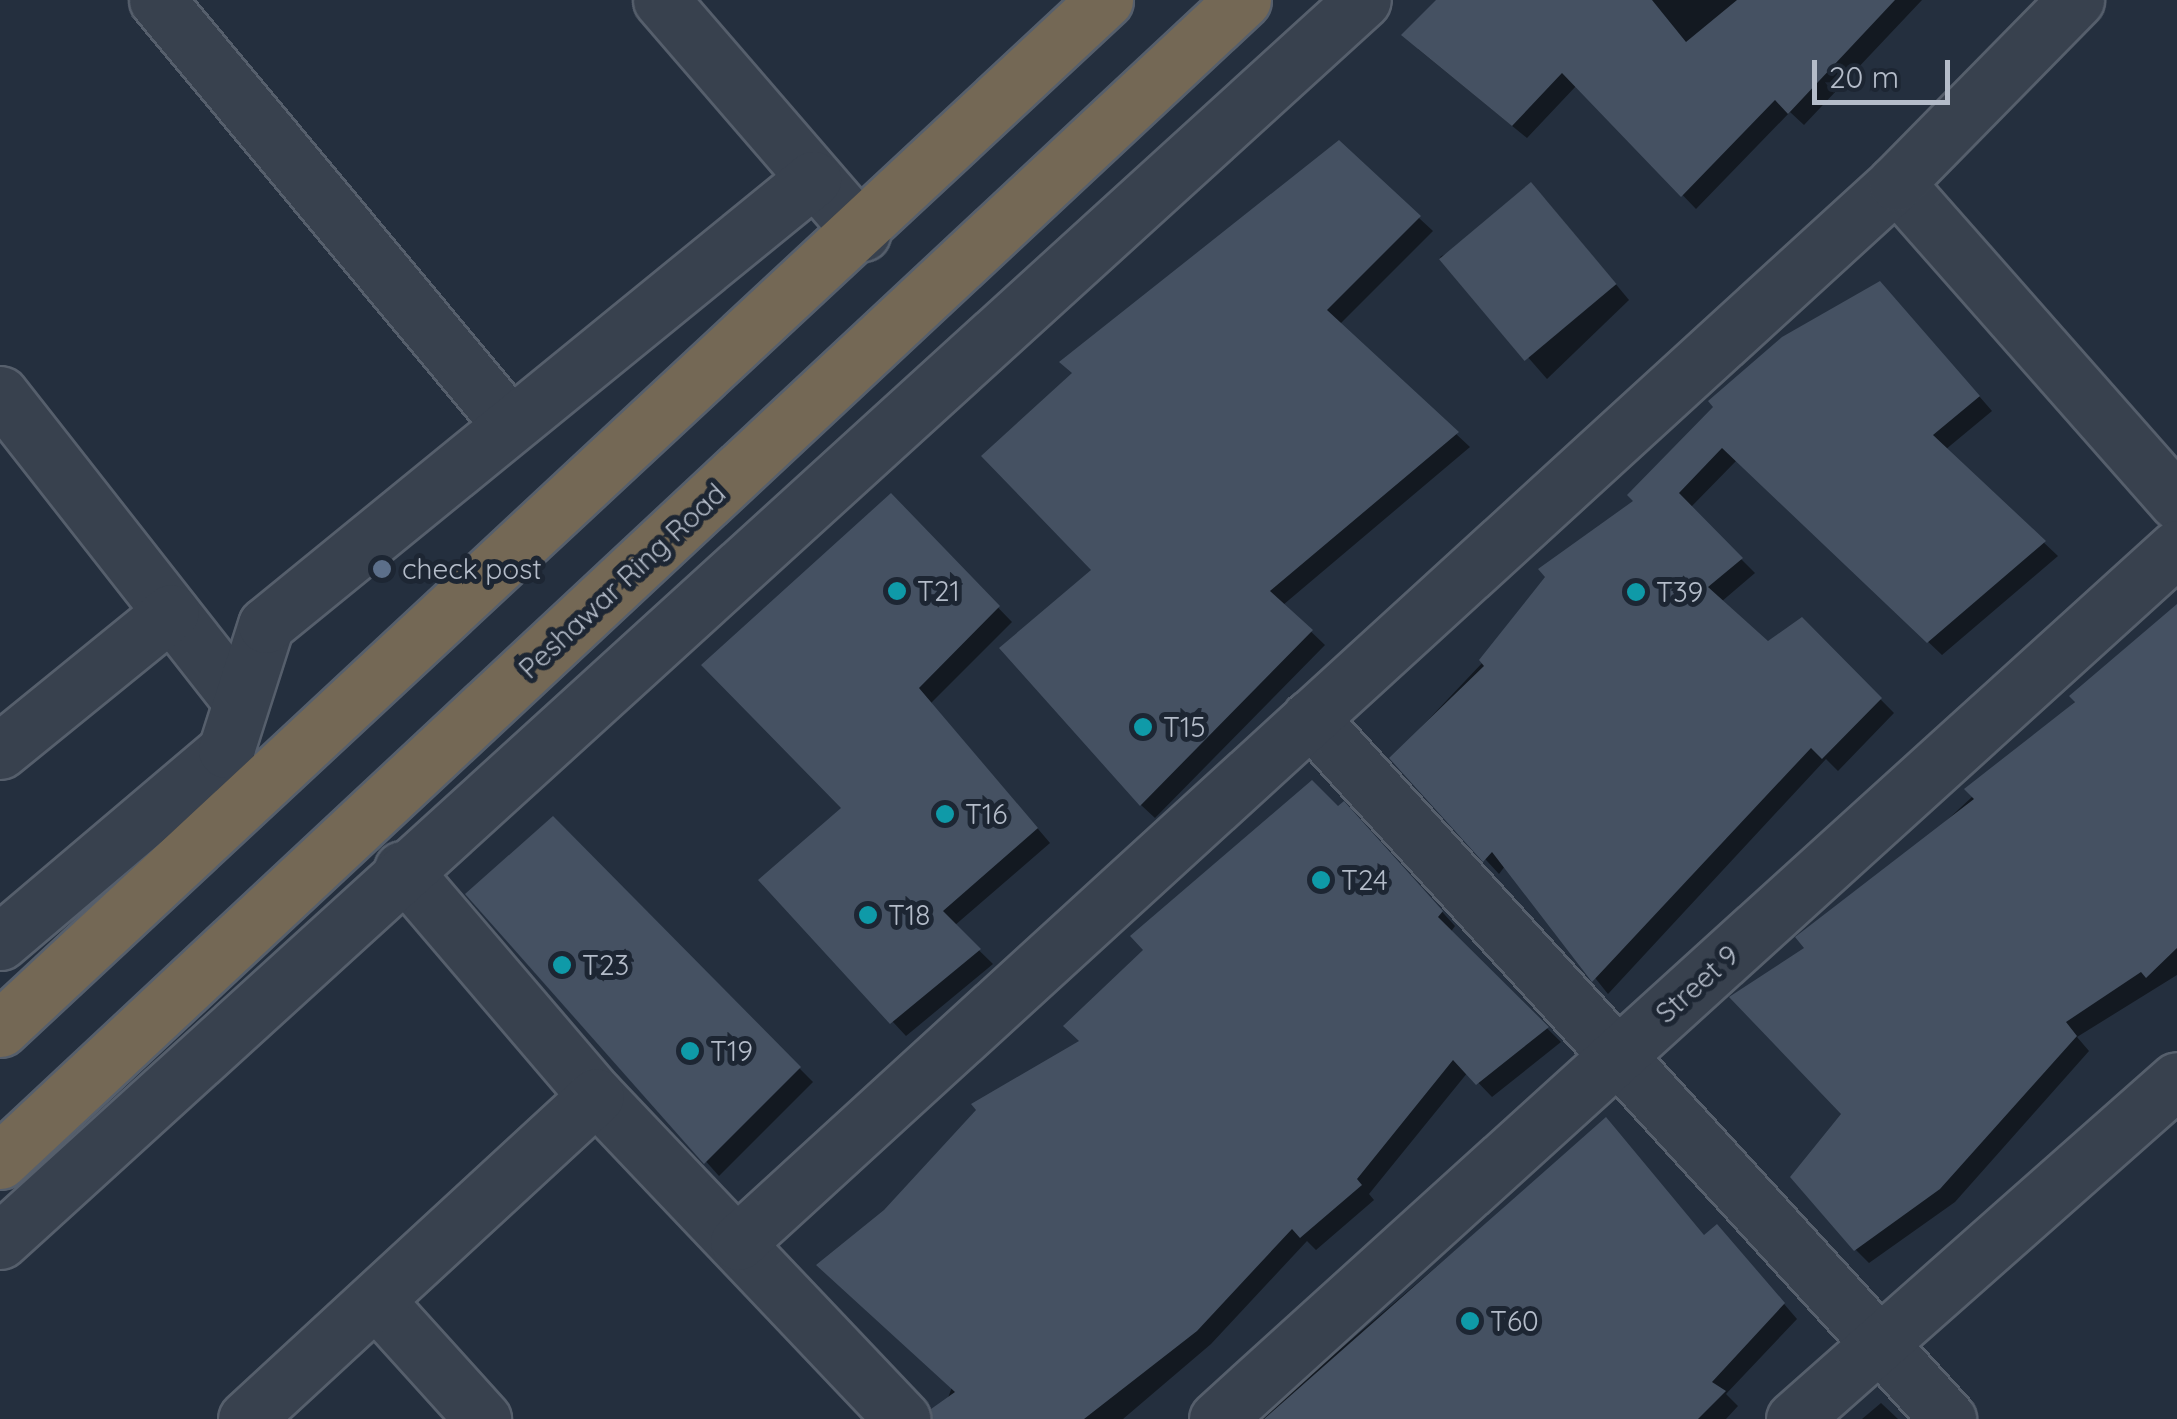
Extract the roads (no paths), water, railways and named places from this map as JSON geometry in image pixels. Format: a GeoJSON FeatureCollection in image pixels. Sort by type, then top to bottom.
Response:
{"type":"FeatureCollection","features":[{"type":"Feature","properties":{"kind":"highway"},"geometry":{"type":"LineString","coordinates":[[0,1028],[862,234],[1105,0]]}},
{"type":"Feature","properties":{"kind":"highway","name":"Peshawar Ring Road"},"geometry":{"type":"LineString","coordinates":[[0,1161],[1243,0]]}},
{"type":"Feature","properties":{"kind":"street"},"geometry":{"type":"LineString","coordinates":[[157,0],[507,420]]}},
{"type":"Feature","properties":{"kind":"street"},"geometry":{"type":"LineString","coordinates":[[661,0],[862,234]]}},
{"type":"Feature","properties":{"kind":"street"},"geometry":{"type":"LineString","coordinates":[[0,1241],[402,869],[1363,0]]}},
{"type":"Feature","properties":{"kind":"street"},"geometry":{"type":"LineString","coordinates":[[738,1242],[1896,183],[2076,0]]}},
{"type":"Feature","properties":{"kind":"street"},"geometry":{"type":"LineString","coordinates":[[0,942],[226,750],[266,625],[507,420],[813,178]]}},
{"type":"Feature","properties":{"kind":"street"},"geometry":{"type":"LineString","coordinates":[[1896,183],[2177,502]]}},
{"type":"Feature","properties":{"kind":"street"},"geometry":{"type":"LineString","coordinates":[[0,394],[241,700]]}},
{"type":"Feature","properties":{"kind":"street","name":"Street 9"},"geometry":{"type":"LineString","coordinates":[[1217,1419],[2177,548]]}},
{"type":"Feature","properties":{"kind":"street"},"geometry":{"type":"LineString","coordinates":[[0,751],[172,612]]}},
{"type":"Feature","properties":{"kind":"street"},"geometry":{"type":"LineString","coordinates":[[1310,718],[1948,1419]]}},
{"type":"Feature","properties":{"kind":"street"},"geometry":{"type":"LineString","coordinates":[[402,869],[596,1096],[902,1419]]}},
{"type":"Feature","properties":{"kind":"street"},"geometry":{"type":"LineString","coordinates":[[1794,1419],[2177,1080]]}},
{"type":"Feature","properties":{"kind":"street"},"geometry":{"type":"LineString","coordinates":[[246,1419],[380,1305],[596,1096]]}},
{"type":"Feature","properties":{"kind":"street"},"geometry":{"type":"LineString","coordinates":[[380,1305],[483,1419]]}},
{"type":"Feature","properties":{"kind":"place","name":"check post"},"geometry":{"type":"Point","coordinates":[382,569]}},
{"type":"Feature","properties":{"kind":"place","name":"T21"},"geometry":{"type":"Point","coordinates":[897,591]}},
{"type":"Feature","properties":{"kind":"place","name":"T39"},"geometry":{"type":"Point","coordinates":[1636,592]}},
{"type":"Feature","properties":{"kind":"place","name":"T15"},"geometry":{"type":"Point","coordinates":[1143,727]}},
{"type":"Feature","properties":{"kind":"place","name":"T16"},"geometry":{"type":"Point","coordinates":[945,814]}},
{"type":"Feature","properties":{"kind":"place","name":"T24"},"geometry":{"type":"Point","coordinates":[1321,880]}},
{"type":"Feature","properties":{"kind":"place","name":"T18"},"geometry":{"type":"Point","coordinates":[868,915]}},
{"type":"Feature","properties":{"kind":"place","name":"T23"},"geometry":{"type":"Point","coordinates":[562,965]}},
{"type":"Feature","properties":{"kind":"place","name":"T19"},"geometry":{"type":"Point","coordinates":[690,1051]}},
{"type":"Feature","properties":{"kind":"place","name":"T60"},"geometry":{"type":"Point","coordinates":[1470,1321]}}]}
